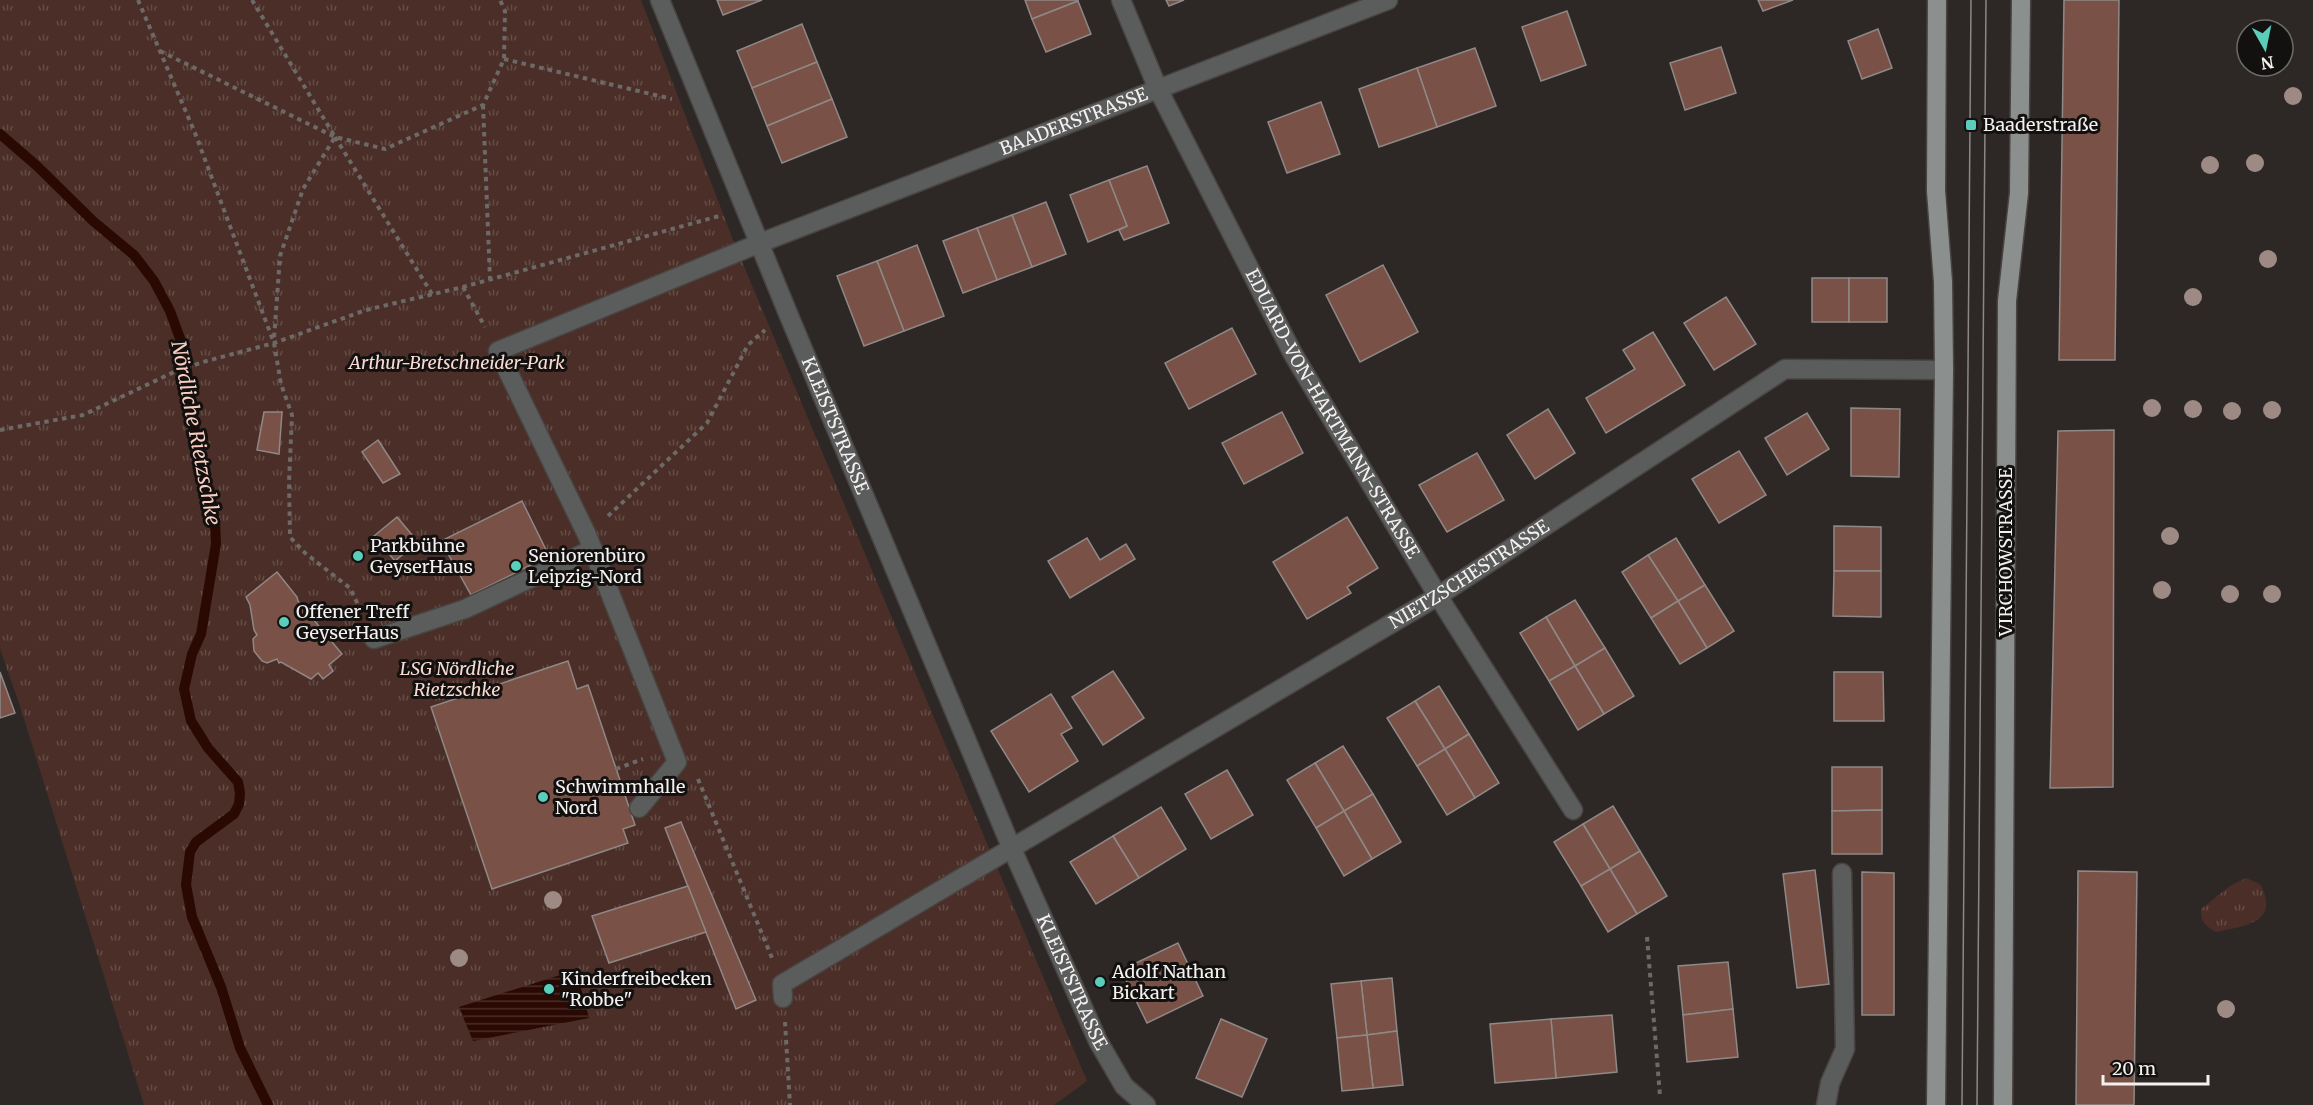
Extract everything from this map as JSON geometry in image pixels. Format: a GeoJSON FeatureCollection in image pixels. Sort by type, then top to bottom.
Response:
{"type":"FeatureCollection","features":[{"type":"Feature","properties":{"kind":"main road"},"geometry":{"type":"LineString","coordinates":[[1934,1105],[1944,370],[1943,282],[1936,191],[1937,0]]}},
{"type":"Feature","properties":{"kind":"main road","name":"VIRCHOWSTRASSE"},"geometry":{"type":"LineString","coordinates":[[2003,1105],[2007,301],[2019,193],[2021,0]]}},
{"type":"Feature","properties":{"kind":"street","name":"KLEISTSTRASSE"},"geometry":{"type":"LineString","coordinates":[[660,0],[1012,849],[1098,1041],[1124,1086],[1146,1105]]}},
{"type":"Feature","properties":{"kind":"street","name":"EDUARD-VON-HARTMANN-STRASSE"},"geometry":{"type":"LineString","coordinates":[[1122,0],[1158,89],[1293,354],[1438,596],[1573,810]]}},
{"type":"Feature","properties":{"kind":"street","name":"BAADERSTRASSE"},"geometry":{"type":"LineString","coordinates":[[498,351],[760,243],[1388,0]]}},
{"type":"Feature","properties":{"kind":"street"},"geometry":{"type":"LineString","coordinates":[[498,351],[593,549],[677,762],[639,808]]}},
{"type":"Feature","properties":{"kind":"street","name":"NIETZSCHESTRASSE"},"geometry":{"type":"LineString","coordinates":[[1012,849],[1438,596],[1785,369],[1944,370]]}},
{"type":"Feature","properties":{"kind":"street"},"geometry":{"type":"LineString","coordinates":[[374,639],[465,609],[593,549]]}},
{"type":"Feature","properties":{"kind":"street"},"geometry":{"type":"LineString","coordinates":[[783,991],[1012,849]]}},
{"type":"Feature","properties":{"kind":"street"},"geometry":{"type":"LineString","coordinates":[[1826,1105],[1830,1083],[1845,1049],[1842,873]]}},
{"type":"Feature","properties":{"kind":"path"},"geometry":{"type":"LineString","coordinates":[[138,0],[195,133],[274,343],[281,384],[292,415],[288,482],[290,537],[305,553],[350,588],[374,639]]}},
{"type":"Feature","properties":{"kind":"path"},"geometry":{"type":"LineString","coordinates":[[252,0],[432,294]]}},
{"type":"Feature","properties":{"kind":"path"},"geometry":{"type":"LineString","coordinates":[[490,279],[483,105],[504,59],[505,12],[500,0]]}},
{"type":"Feature","properties":{"kind":"path"},"geometry":{"type":"LineString","coordinates":[[159,51],[335,137],[386,149],[483,105]]}},
{"type":"Feature","properties":{"kind":"path"},"geometry":{"type":"LineString","coordinates":[[504,59],[704,106]]}},
{"type":"Feature","properties":{"kind":"path"},"geometry":{"type":"LineString","coordinates":[[274,343],[280,256],[303,189],[335,137]]}},
{"type":"Feature","properties":{"kind":"path"},"geometry":{"type":"LineString","coordinates":[[0,430],[83,415],[174,372],[274,343],[366,310],[463,287],[745,208]]}},
{"type":"Feature","properties":{"kind":"path"},"geometry":{"type":"LineString","coordinates":[[463,287],[498,351]]}},
{"type":"Feature","properties":{"kind":"path"},"geometry":{"type":"LineString","coordinates":[[610,514],[707,423],[748,345],[787,311]]}},
{"type":"Feature","properties":{"kind":"path"},"geometry":{"type":"LineString","coordinates":[[677,762],[693,768],[783,991],[790,1105]]}},
{"type":"Feature","properties":{"kind":"path"},"geometry":{"type":"LineString","coordinates":[[616,769],[633,763]]}},
{"type":"Feature","properties":{"kind":"path"},"geometry":{"type":"LineString","coordinates":[[1647,937],[1660,1095]]}},
{"type":"Feature","properties":{"kind":"green space","name":"Arthur-Bretschneider-Park"},"geometry":{"type":"Polygon","coordinates":[[[0,0],[641,0],[735,245],[1087,1081],[1054,1105],[144,1105],[20,706],[0,649],[0,0]]]}},
{"type":"Feature","properties":{"kind":"green space"},"geometry":{"type":"Polygon","coordinates":[[[2246,878],[2260,884],[2266,907],[2263,914],[2257,920],[2238,927],[2216,932],[2209,928],[2204,923],[2201,909],[2230,886],[2246,878]]]}},
{"type":"Feature","properties":{"kind":"shaded area","name":"Kinderfreibecken \"Robbe\""},"geometry":{"type":"Polygon","coordinates":[[[576,970],[589,1018],[473,1041],[459,1007],[576,970]]]}},
{"type":"Feature","properties":{"kind":"building"},"geometry":{"type":"Polygon","coordinates":[[[717,0],[762,0],[723,15],[717,0]]]}},
{"type":"Feature","properties":{"kind":"building"},"geometry":{"type":"Polygon","coordinates":[[[1025,0],[1078,0],[1078,1],[1032,19],[1025,0]]]}},
{"type":"Feature","properties":{"kind":"building"},"geometry":{"type":"Polygon","coordinates":[[[1166,0],[1184,0],[1169,6],[1166,0]]]}},
{"type":"Feature","properties":{"kind":"building"},"geometry":{"type":"Polygon","coordinates":[[[1758,0],[1793,0],[1763,11],[1758,0]]]}},
{"type":"Feature","properties":{"kind":"building"},"geometry":{"type":"Polygon","coordinates":[[[2064,0],[2119,0],[2115,360],[2059,360],[2064,0]]]}},
{"type":"Feature","properties":{"kind":"building"},"geometry":{"type":"Polygon","coordinates":[[[1078,1],[1091,34],[1046,52],[1032,19],[1078,1]]]}},
{"type":"Feature","properties":{"kind":"building"},"geometry":{"type":"Polygon","coordinates":[[[1567,11],[1586,65],[1541,81],[1522,27],[1567,11]]]}},
{"type":"Feature","properties":{"kind":"building"},"geometry":{"type":"Polygon","coordinates":[[[802,24],[817,62],[752,88],[737,51],[802,24]]]}},
{"type":"Feature","properties":{"kind":"building"},"geometry":{"type":"Polygon","coordinates":[[[1878,29],[1892,68],[1862,79],[1848,41],[1878,29]]]}},
{"type":"Feature","properties":{"kind":"building"},"geometry":{"type":"Polygon","coordinates":[[[1721,47],[1736,93],[1685,110],[1670,63],[1721,47]]]}},
{"type":"Feature","properties":{"kind":"building"},"geometry":{"type":"Polygon","coordinates":[[[1475,48],[1496,106],[1437,127],[1417,68],[1475,48]]]}},
{"type":"Feature","properties":{"kind":"building"},"geometry":{"type":"Polygon","coordinates":[[[817,62],[832,99],[767,126],[752,88],[817,62]]]}},
{"type":"Feature","properties":{"kind":"building"},"geometry":{"type":"Polygon","coordinates":[[[1417,68],[1437,127],[1379,147],[1359,89],[1417,68]]]}},
{"type":"Feature","properties":{"kind":"building"},"geometry":{"type":"Polygon","coordinates":[[[832,99],[847,137],[782,163],[767,126],[832,99]]]}},
{"type":"Feature","properties":{"kind":"building"},"geometry":{"type":"Polygon","coordinates":[[[1321,102],[1340,154],[1287,173],[1268,122],[1321,102]]]}},
{"type":"Feature","properties":{"kind":"building"},"geometry":{"type":"Polygon","coordinates":[[[1147,166],[1169,223],[1124,240],[1119,230],[1127,226],[1109,180],[1147,166]]]}},
{"type":"Feature","properties":{"kind":"building"},"geometry":{"type":"Polygon","coordinates":[[[1109,180],[1127,226],[1088,242],[1070,195],[1109,180]]]}},
{"type":"Feature","properties":{"kind":"building"},"geometry":{"type":"Polygon","coordinates":[[[1046,202],[1066,254],[1032,267],[1012,215],[1046,202]]]}},
{"type":"Feature","properties":{"kind":"building"},"geometry":{"type":"Polygon","coordinates":[[[1012,215],[1032,267],[997,280],[977,228],[1012,215]]]}},
{"type":"Feature","properties":{"kind":"building"},"geometry":{"type":"Polygon","coordinates":[[[977,228],[997,280],[963,293],[943,241],[977,228]]]}},
{"type":"Feature","properties":{"kind":"building"},"geometry":{"type":"Polygon","coordinates":[[[917,245],[944,316],[904,331],[877,261],[917,245]]]}},
{"type":"Feature","properties":{"kind":"building"},"geometry":{"type":"Polygon","coordinates":[[[877,261],[904,331],[864,346],[837,276],[877,261]]]}},
{"type":"Feature","properties":{"kind":"building"},"geometry":{"type":"Polygon","coordinates":[[[1383,265],[1418,332],[1360,362],[1326,295],[1383,265]]]}},
{"type":"Feature","properties":{"kind":"building"},"geometry":{"type":"Polygon","coordinates":[[[1812,278],[1849,278],[1849,322],[1812,322],[1812,278]]]}},
{"type":"Feature","properties":{"kind":"building"},"geometry":{"type":"Polygon","coordinates":[[[1849,278],[1887,278],[1887,322],[1849,322],[1849,278]]]}},
{"type":"Feature","properties":{"kind":"building"},"geometry":{"type":"Polygon","coordinates":[[[1726,297],[1756,344],[1714,370],[1684,323],[1726,297]]]}},
{"type":"Feature","properties":{"kind":"building"},"geometry":{"type":"Polygon","coordinates":[[[1232,328],[1256,374],[1189,409],[1165,363],[1232,328]]]}},
{"type":"Feature","properties":{"kind":"building"},"geometry":{"type":"Polygon","coordinates":[[[1653,332],[1685,385],[1606,433],[1586,398],[1635,369],[1623,350],[1653,332]]]}},
{"type":"Feature","properties":{"kind":"building"},"geometry":{"type":"Polygon","coordinates":[[[1851,408],[1900,409],[1899,477],[1851,476],[1851,408]]]}},
{"type":"Feature","properties":{"kind":"building"},"geometry":{"type":"Polygon","coordinates":[[[1548,409],[1575,453],[1535,479],[1507,435],[1548,409]]]}},
{"type":"Feature","properties":{"kind":"building"},"geometry":{"type":"Polygon","coordinates":[[[264,412],[282,412],[279,454],[257,450],[264,412]]]}},
{"type":"Feature","properties":{"kind":"building"},"geometry":{"type":"Polygon","coordinates":[[[1282,412],[1303,453],[1244,484],[1222,443],[1282,412]]]}},
{"type":"Feature","properties":{"kind":"building"},"geometry":{"type":"Polygon","coordinates":[[[1807,413],[1829,449],[1787,475],[1765,438],[1807,413]]]}},
{"type":"Feature","properties":{"kind":"building"},"geometry":{"type":"Polygon","coordinates":[[[2114,430],[2113,787],[2050,788],[2058,431],[2114,430]]]}},
{"type":"Feature","properties":{"kind":"building"},"geometry":{"type":"Polygon","coordinates":[[[378,440],[400,474],[383,483],[362,452],[378,440]]]}},
{"type":"Feature","properties":{"kind":"building"},"geometry":{"type":"Polygon","coordinates":[[[1739,451],[1766,495],[1719,523],[1692,479],[1739,451]]]}},
{"type":"Feature","properties":{"kind":"building"},"geometry":{"type":"Polygon","coordinates":[[[1477,453],[1504,500],[1447,532],[1419,485],[1477,453]]]}},
{"type":"Feature","properties":{"kind":"building"},"geometry":{"type":"Polygon","coordinates":[[[522,501],[549,556],[471,595],[441,541],[522,501]]]}},
{"type":"Feature","properties":{"kind":"building"},"geometry":{"type":"Polygon","coordinates":[[[397,517],[418,542],[395,561],[374,536],[397,517]]]}},
{"type":"Feature","properties":{"kind":"building"},"geometry":{"type":"Polygon","coordinates":[[[1347,517],[1378,568],[1347,587],[1351,593],[1307,619],[1273,562],[1347,517]]]}},
{"type":"Feature","properties":{"kind":"building"},"geometry":{"type":"Polygon","coordinates":[[[1834,526],[1881,527],[1881,571],[1834,571],[1834,526]]]}},
{"type":"Feature","properties":{"kind":"building"},"geometry":{"type":"Polygon","coordinates":[[[1087,538],[1100,560],[1126,544],[1135,559],[1070,598],[1048,561],[1087,538]]]}},
{"type":"Feature","properties":{"kind":"building"},"geometry":{"type":"Polygon","coordinates":[[[1676,538],[1705,585],[1678,601],[1648,555],[1676,538]]]}},
{"type":"Feature","properties":{"kind":"building"},"geometry":{"type":"Polygon","coordinates":[[[1648,555],[1678,601],[1651,618],[1622,572],[1648,555]]]}},
{"type":"Feature","properties":{"kind":"building"},"geometry":{"type":"Polygon","coordinates":[[[1834,571],[1881,571],[1881,617],[1833,616],[1834,571]]]}},
{"type":"Feature","properties":{"kind":"building","name":"Offener Treff GeyserHaus"},"geometry":{"type":"Polygon","coordinates":[[[277,572],[342,654],[329,665],[333,671],[323,679],[318,673],[311,679],[279,663],[277,659],[267,663],[262,661],[254,651],[253,639],[257,635],[246,597],[277,572]]]}},
{"type":"Feature","properties":{"kind":"building"},"geometry":{"type":"Polygon","coordinates":[[[1705,585],[1734,631],[1707,648],[1678,601],[1705,585]]]}},
{"type":"Feature","properties":{"kind":"building"},"geometry":{"type":"Polygon","coordinates":[[[1575,600],[1605,648],[1575,666],[1546,617],[1575,600]]]}},
{"type":"Feature","properties":{"kind":"building"},"geometry":{"type":"Polygon","coordinates":[[[1678,601],[1707,648],[1680,664],[1651,618],[1678,601]]]}},
{"type":"Feature","properties":{"kind":"building"},"geometry":{"type":"Polygon","coordinates":[[[1546,617],[1575,666],[1549,681],[1520,633],[1546,617]]]}},
{"type":"Feature","properties":{"kind":"building"},"geometry":{"type":"Polygon","coordinates":[[[1605,648],[1634,696],[1604,714],[1575,666],[1605,648]]]}},
{"type":"Feature","properties":{"kind":"building","name":"Schwimmhalle Nord"},"geometry":{"type":"Polygon","coordinates":[[[568,661],[577,689],[588,685],[635,825],[623,829],[628,843],[492,889],[431,707],[568,661]]]}},
{"type":"Feature","properties":{"kind":"building"},"geometry":{"type":"Polygon","coordinates":[[[1575,666],[1604,714],[1578,730],[1549,681],[1575,666]]]}},
{"type":"Feature","properties":{"kind":"building"},"geometry":{"type":"Polygon","coordinates":[[[1113,671],[1144,718],[1103,745],[1072,697],[1113,671]]]}},
{"type":"Feature","properties":{"kind":"building"},"geometry":{"type":"Polygon","coordinates":[[[0,672],[15,713],[0,718],[0,672]]]}},
{"type":"Feature","properties":{"kind":"building"},"geometry":{"type":"Polygon","coordinates":[[[1834,672],[1883,672],[1884,721],[1834,721],[1834,672]]]}},
{"type":"Feature","properties":{"kind":"building"},"geometry":{"type":"Polygon","coordinates":[[[1439,686],[1469,734],[1445,749],[1415,701],[1439,686]]]}},
{"type":"Feature","properties":{"kind":"building"},"geometry":{"type":"Polygon","coordinates":[[[1051,694],[1072,728],[1061,734],[1078,761],[1029,792],[991,731],[1051,694]]]}},
{"type":"Feature","properties":{"kind":"building"},"geometry":{"type":"Polygon","coordinates":[[[1415,701],[1445,749],[1417,766],[1387,718],[1415,701]]]}},
{"type":"Feature","properties":{"kind":"building"},"geometry":{"type":"Polygon","coordinates":[[[1469,734],[1499,783],[1475,798],[1445,749],[1469,734]]]}},
{"type":"Feature","properties":{"kind":"building"},"geometry":{"type":"Polygon","coordinates":[[[1343,746],[1373,794],[1344,811],[1315,763],[1343,746]]]}},
{"type":"Feature","properties":{"kind":"building"},"geometry":{"type":"Polygon","coordinates":[[[1445,749],[1475,798],[1447,815],[1417,766],[1445,749]]]}},
{"type":"Feature","properties":{"kind":"building"},"geometry":{"type":"Polygon","coordinates":[[[1315,763],[1344,811],[1316,828],[1287,780],[1315,763]]]}},
{"type":"Feature","properties":{"kind":"building"},"geometry":{"type":"Polygon","coordinates":[[[1832,767],[1882,767],[1882,810],[1832,811],[1832,767]]]}},
{"type":"Feature","properties":{"kind":"building"},"geometry":{"type":"Polygon","coordinates":[[[1227,770],[1253,815],[1211,839],[1185,794],[1227,770]]]}},
{"type":"Feature","properties":{"kind":"building"},"geometry":{"type":"Polygon","coordinates":[[[1373,794],[1401,842],[1372,859],[1344,811],[1373,794]]]}},
{"type":"Feature","properties":{"kind":"building"},"geometry":{"type":"Polygon","coordinates":[[[1613,806],[1640,851],[1610,869],[1583,824],[1613,806]]]}},
{"type":"Feature","properties":{"kind":"building"},"geometry":{"type":"Polygon","coordinates":[[[1161,807],[1186,849],[1139,878],[1113,836],[1161,807]]]}},
{"type":"Feature","properties":{"kind":"building"},"geometry":{"type":"Polygon","coordinates":[[[1882,810],[1882,854],[1832,854],[1832,811],[1882,810]]]}},
{"type":"Feature","properties":{"kind":"building"},"geometry":{"type":"Polygon","coordinates":[[[1344,811],[1372,859],[1344,876],[1316,828],[1344,811]]]}},
{"type":"Feature","properties":{"kind":"building"},"geometry":{"type":"Polygon","coordinates":[[[681,822],[756,1000],[736,1009],[665,828],[681,822]]]}},
{"type":"Feature","properties":{"kind":"building"},"geometry":{"type":"Polygon","coordinates":[[[1583,824],[1610,869],[1581,886],[1554,842],[1583,824]]]}},
{"type":"Feature","properties":{"kind":"building"},"geometry":{"type":"Polygon","coordinates":[[[1113,836],[1139,878],[1096,904],[1070,862],[1113,836]]]}},
{"type":"Feature","properties":{"kind":"building"},"geometry":{"type":"Polygon","coordinates":[[[1640,851],[1667,896],[1637,914],[1610,869],[1640,851]]]}},
{"type":"Feature","properties":{"kind":"building"},"geometry":{"type":"Polygon","coordinates":[[[1610,869],[1637,914],[1608,932],[1581,886],[1610,869]]]}},
{"type":"Feature","properties":{"kind":"building"},"geometry":{"type":"Polygon","coordinates":[[[1815,870],[1829,984],[1797,988],[1783,874],[1815,870]]]}},
{"type":"Feature","properties":{"kind":"building"},"geometry":{"type":"Polygon","coordinates":[[[2078,871],[2137,872],[2134,1105],[2076,1105],[2078,871]]]}},
{"type":"Feature","properties":{"kind":"building"},"geometry":{"type":"Polygon","coordinates":[[[1862,872],[1894,873],[1894,1015],[1862,1015],[1862,872]]]}},
{"type":"Feature","properties":{"kind":"building"},"geometry":{"type":"Polygon","coordinates":[[[688,886],[706,932],[609,963],[592,916],[688,886]]]}},
{"type":"Feature","properties":{"kind":"building"},"geometry":{"type":"Polygon","coordinates":[[[1178,943],[1203,996],[1147,1023],[1121,970],[1178,943]]]}},
{"type":"Feature","properties":{"kind":"building"},"geometry":{"type":"Polygon","coordinates":[[[1728,962],[1733,1009],[1683,1015],[1678,966],[1728,962]]]}},
{"type":"Feature","properties":{"kind":"building"},"geometry":{"type":"Polygon","coordinates":[[[1392,978],[1397,1031],[1367,1035],[1361,981],[1392,978]]]}},
{"type":"Feature","properties":{"kind":"building"},"geometry":{"type":"Polygon","coordinates":[[[1361,981],[1367,1035],[1337,1038],[1331,984],[1361,981]]]}},
{"type":"Feature","properties":{"kind":"building"},"geometry":{"type":"Polygon","coordinates":[[[1733,1009],[1738,1057],[1687,1062],[1683,1015],[1733,1009]]]}},
{"type":"Feature","properties":{"kind":"building"},"geometry":{"type":"Polygon","coordinates":[[[1612,1015],[1617,1072],[1556,1078],[1551,1019],[1612,1015]]]}},
{"type":"Feature","properties":{"kind":"building"},"geometry":{"type":"Polygon","coordinates":[[[1221,1019],[1267,1039],[1242,1097],[1196,1078],[1221,1019]]]}},
{"type":"Feature","properties":{"kind":"building"},"geometry":{"type":"Polygon","coordinates":[[[1551,1019],[1556,1078],[1495,1083],[1490,1024],[1551,1019]]]}},
{"type":"Feature","properties":{"kind":"building"},"geometry":{"type":"Polygon","coordinates":[[[1397,1031],[1403,1085],[1373,1088],[1367,1035],[1397,1031]]]}},
{"type":"Feature","properties":{"kind":"building"},"geometry":{"type":"Polygon","coordinates":[[[1367,1035],[1373,1088],[1342,1091],[1337,1038],[1367,1035]]]}},
{"type":"Feature","properties":{"kind":"waterway","name":"Nördliche Rietzschke"},"geometry":{"type":"LineString","coordinates":[[0,134],[37,166],[93,221],[134,255],[154,281],[170,311],[185,352],[192,416],[215,522],[216,544],[201,634],[192,654],[184,689],[191,721],[208,748],[238,782],[240,793],[239,804],[234,814],[196,842],[190,852],[186,885],[192,917],[221,987],[240,1048],[268,1105]]}},
{"type":"Feature","properties":{"kind":"tram line"},"geometry":{"type":"LineString","coordinates":[[1962,1105],[1971,0]]}},
{"type":"Feature","properties":{"kind":"tram line"},"geometry":{"type":"LineString","coordinates":[[1977,1105],[1986,0]]}},
{"type":"Feature","properties":{"kind":"place","name":"Baaderstraße"},"geometry":{"type":"Point","coordinates":[1971,125]}},
{"type":"Feature","properties":{"kind":"place","name":"Parkbühne GeyserHaus"},"geometry":{"type":"Point","coordinates":[358,556]}},
{"type":"Feature","properties":{"kind":"place","name":"Seniorenbüro Leipzig-Nord"},"geometry":{"type":"Point","coordinates":[516,566]}},
{"type":"Feature","properties":{"kind":"place","name":"Offener Treff GeyserHaus"},"geometry":{"type":"Point","coordinates":[284,622]}},
{"type":"Feature","properties":{"kind":"place","name":"Schwimmhalle Nord"},"geometry":{"type":"Point","coordinates":[543,797]}},
{"type":"Feature","properties":{"kind":"place","name":"Adolf Nathan Bickart"},"geometry":{"type":"Point","coordinates":[1100,982]}},
{"type":"Feature","properties":{"kind":"place","name":"Kinderfreibecken \"Robbe\""},"geometry":{"type":"Point","coordinates":[549,989]}},
{"type":"Feature","properties":{"kind":"park label","name":"LSG Nördliche Rietzschke"},"geometry":{"type":"Point","coordinates":[457,679]}}]}
